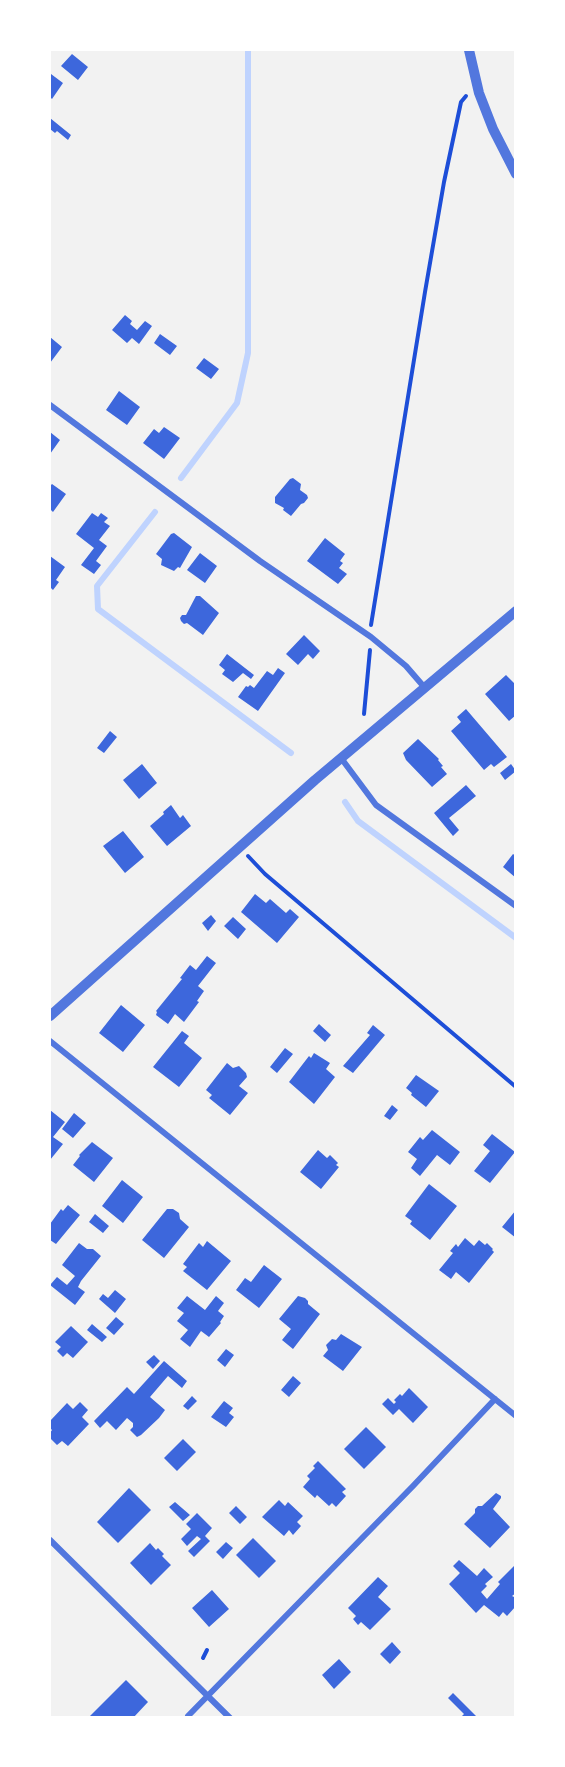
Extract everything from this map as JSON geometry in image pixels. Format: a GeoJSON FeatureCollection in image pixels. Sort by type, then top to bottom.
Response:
{"type":"FeatureCollection","features":[{"type":"Feature","properties":{"kind":"street"},"geometry":{"type":"LineString","coordinates":[[469,50],[477,84],[493,129],[516,174]]}},
{"type":"Feature","properties":{"kind":"street"},"geometry":{"type":"LineString","coordinates":[[50,405],[183,506],[371,637],[406,666],[424,688]]}},
{"type":"Feature","properties":{"kind":"street"},"geometry":{"type":"LineString","coordinates":[[50,1016],[315,780],[516,611]]}},
{"type":"Feature","properties":{"kind":"street"},"geometry":{"type":"LineString","coordinates":[[341,758],[376,805],[516,906]]}},
{"type":"Feature","properties":{"kind":"street"},"geometry":{"type":"LineString","coordinates":[[50,1041],[516,1416]]}},
{"type":"Feature","properties":{"kind":"street"},"geometry":{"type":"LineString","coordinates":[[188,1716],[495,1399]]}},
{"type":"Feature","properties":{"kind":"street"},"geometry":{"type":"LineString","coordinates":[[50,1540],[230,1718]]}},
{"type":"Feature","properties":{"kind":"path"},"geometry":{"type":"LineString","coordinates":[[372,623],[446,171],[461,102],[477,84]]}},
{"type":"Feature","properties":{"kind":"path"},"geometry":{"type":"LineString","coordinates":[[364,714],[371,637]]}},
{"type":"Feature","properties":{"kind":"path"},"geometry":{"type":"LineString","coordinates":[[239,847],[265,874],[516,1087]]}},
{"type":"Feature","properties":{"kind":"path"},"geometry":{"type":"LineString","coordinates":[[203,1658],[207,1650]]}},
{"type":"Feature","properties":{"kind":"building"},"geometry":{"type":"Polygon","coordinates":[[[72,54],[88,67],[78,80],[61,66],[72,54]]]}},
{"type":"Feature","properties":{"kind":"building"},"geometry":{"type":"Polygon","coordinates":[[[51,74],[63,83],[52,99],[50,97],[51,74]]]}},
{"type":"Feature","properties":{"kind":"building"},"geometry":{"type":"Polygon","coordinates":[[[50,118],[71,135],[68,140],[57,131],[55,133],[50,129],[50,118]]]}},
{"type":"Feature","properties":{"kind":"building"},"geometry":{"type":"Polygon","coordinates":[[[125,315],[137,330],[145,321],[152,326],[139,344],[132,338],[127,343],[112,330],[125,315]]]}},
{"type":"Feature","properties":{"kind":"building"},"geometry":{"type":"Polygon","coordinates":[[[160,334],[177,346],[170,355],[154,343],[160,334]]]}},
{"type":"Feature","properties":{"kind":"building"},"geometry":{"type":"Polygon","coordinates":[[[50,337],[62,347],[50,363],[50,337]]]}},
{"type":"Feature","properties":{"kind":"building"},"geometry":{"type":"Polygon","coordinates":[[[204,358],[219,369],[211,379],[196,368],[204,358]]]}},
{"type":"Feature","properties":{"kind":"building"},"geometry":{"type":"Polygon","coordinates":[[[119,391],[140,407],[127,425],[106,410],[119,391]]]}},
{"type":"Feature","properties":{"kind":"building"},"geometry":{"type":"Polygon","coordinates":[[[164,427],[180,438],[164,459],[143,443],[154,429],[159,433],[164,427]]]}},
{"type":"Feature","properties":{"kind":"building"},"geometry":{"type":"Polygon","coordinates":[[[50,432],[60,440],[50,454],[50,432]]]}},
{"type":"Feature","properties":{"kind":"building"},"geometry":{"type":"Polygon","coordinates":[[[293,478],[301,484],[300,490],[308,498],[291,516],[275,503],[275,497],[293,478]]]}},
{"type":"Feature","properties":{"kind":"building"},"geometry":{"type":"Polygon","coordinates":[[[52,484],[66,494],[53,512],[50,509],[50,486],[52,484]]]}},
{"type":"Feature","properties":{"kind":"building"},"geometry":{"type":"Polygon","coordinates":[[[92,513],[98,517],[101,513],[108,518],[104,522],[110,526],[99,540],[107,546],[96,561],[101,565],[94,574],[81,565],[94,548],[76,534],[92,513]]]}},
{"type":"Feature","properties":{"kind":"building"},"geometry":{"type":"Polygon","coordinates":[[[174,533],[192,547],[180,568],[174,571],[161,565],[162,559],[156,554],[174,533]]]}},
{"type":"Feature","properties":{"kind":"building"},"geometry":{"type":"Polygon","coordinates":[[[325,538],[345,554],[340,561],[343,563],[339,568],[347,574],[338,584],[307,561],[325,538]]]}},
{"type":"Feature","properties":{"kind":"building"},"geometry":{"type":"Polygon","coordinates":[[[200,553],[217,566],[205,583],[187,570],[200,553]]]}},
{"type":"Feature","properties":{"kind":"building"},"geometry":{"type":"Polygon","coordinates":[[[50,556],[65,567],[56,580],[59,582],[53,590],[50,587],[50,556]]]}},
{"type":"Feature","properties":{"kind":"building"},"geometry":{"type":"Polygon","coordinates":[[[196,596],[200,596],[219,613],[203,635],[187,623],[184,624],[180,618],[186,615],[196,596]]]}},
{"type":"Feature","properties":{"kind":"building"},"geometry":{"type":"Polygon","coordinates":[[[304,635],[320,651],[313,659],[308,654],[298,665],[286,654],[304,635]]]}},
{"type":"Feature","properties":{"kind":"building"},"geometry":{"type":"Polygon","coordinates":[[[227,654],[254,675],[251,679],[243,673],[233,682],[222,674],[225,670],[219,665],[227,654]]]}},
{"type":"Feature","properties":{"kind":"building"},"geometry":{"type":"Polygon","coordinates":[[[278,668],[285,673],[258,711],[238,697],[246,686],[250,685],[254,688],[267,671],[273,675],[278,668]]]}},
{"type":"Feature","properties":{"kind":"building"},"geometry":{"type":"Polygon","coordinates":[[[506,675],[516,685],[516,715],[509,721],[485,694],[506,675]]]}},
{"type":"Feature","properties":{"kind":"building"},"geometry":{"type":"Polygon","coordinates":[[[466,709],[507,757],[494,767],[491,764],[484,770],[451,731],[461,722],[457,717],[466,709]]]}},
{"type":"Feature","properties":{"kind":"building"},"geometry":{"type":"Polygon","coordinates":[[[110,731],[117,737],[104,753],[97,748],[110,731]]]}},
{"type":"Feature","properties":{"kind":"building"},"geometry":{"type":"Polygon","coordinates":[[[418,739],[439,759],[443,766],[441,767],[447,774],[432,787],[406,760],[403,753],[418,739]]]}},
{"type":"Feature","properties":{"kind":"building"},"geometry":{"type":"Polygon","coordinates":[[[142,764],[157,783],[139,799],[123,780],[142,764]]]}},
{"type":"Feature","properties":{"kind":"building"},"geometry":{"type":"Polygon","coordinates":[[[511,764],[516,771],[505,780],[500,773],[511,764]]]}},
{"type":"Feature","properties":{"kind":"building"},"geometry":{"type":"Polygon","coordinates":[[[466,785],[476,796],[449,818],[459,830],[453,836],[434,813],[466,785]]]}},
{"type":"Feature","properties":{"kind":"building"},"geometry":{"type":"Polygon","coordinates":[[[171,805],[180,818],[183,815],[191,826],[167,846],[150,826],[171,805]]]}},
{"type":"Feature","properties":{"kind":"building"},"geometry":{"type":"Polygon","coordinates":[[[123,831],[144,857],[125,873],[103,846],[123,831]]]}},
{"type":"Feature","properties":{"kind":"building"},"geometry":{"type":"Polygon","coordinates":[[[513,854],[516,856],[516,878],[503,867],[513,854]]]}},
{"type":"Feature","properties":{"kind":"building"},"geometry":{"type":"Polygon","coordinates":[[[255,894],[266,903],[270,899],[286,913],[290,909],[299,917],[277,943],[241,912],[255,894]]]}},
{"type":"Feature","properties":{"kind":"building"},"geometry":{"type":"Polygon","coordinates":[[[211,915],[216,921],[208,931],[202,923],[211,915]]]}},
{"type":"Feature","properties":{"kind":"building"},"geometry":{"type":"Polygon","coordinates":[[[233,917],[246,929],[238,939],[224,926],[233,917]]]}},
{"type":"Feature","properties":{"kind":"building"},"geometry":{"type":"Polygon","coordinates":[[[207,956],[216,963],[198,986],[204,991],[197,1001],[199,1002],[184,1022],[175,1014],[168,1024],[156,1015],[156,1011],[182,979],[180,978],[190,965],[196,970],[207,956]]]}},
{"type":"Feature","properties":{"kind":"building"},"geometry":{"type":"Polygon","coordinates":[[[121,1005],[145,1025],[123,1052],[99,1033],[121,1005]]]}},
{"type":"Feature","properties":{"kind":"building"},"geometry":{"type":"Polygon","coordinates":[[[319,1024],[331,1035],[325,1042],[313,1031],[319,1024]]]}},
{"type":"Feature","properties":{"kind":"building"},"geometry":{"type":"Polygon","coordinates":[[[373,1025],[385,1035],[353,1073],[343,1066],[370,1035],[367,1033],[373,1025]]]}},
{"type":"Feature","properties":{"kind":"building"},"geometry":{"type":"Polygon","coordinates":[[[182,1031],[189,1036],[184,1043],[202,1058],[179,1087],[153,1067],[182,1031]]]}},
{"type":"Feature","properties":{"kind":"building"},"geometry":{"type":"Polygon","coordinates":[[[285,1048],[293,1054],[277,1073],[270,1067],[285,1048]]]}},
{"type":"Feature","properties":{"kind":"building"},"geometry":{"type":"Polygon","coordinates":[[[314,1053],[330,1063],[326,1069],[335,1077],[314,1104],[289,1082],[309,1056],[311,1058],[314,1053]]]}},
{"type":"Feature","properties":{"kind":"building"},"geometry":{"type":"Polygon","coordinates":[[[227,1063],[233,1068],[239,1066],[246,1073],[247,1077],[239,1086],[248,1093],[230,1115],[209,1098],[212,1095],[206,1090],[227,1063]]]}},
{"type":"Feature","properties":{"kind":"building"},"geometry":{"type":"Polygon","coordinates":[[[416,1075],[439,1091],[426,1107],[406,1088],[416,1075]]]}},
{"type":"Feature","properties":{"kind":"building"},"geometry":{"type":"Polygon","coordinates":[[[392,1105],[398,1110],[390,1120],[384,1116],[392,1105]]]}},
{"type":"Feature","properties":{"kind":"building"},"geometry":{"type":"Polygon","coordinates":[[[50,1110],[65,1122],[53,1137],[63,1144],[50,1160],[50,1110]]]}},
{"type":"Feature","properties":{"kind":"building"},"geometry":{"type":"Polygon","coordinates":[[[74,1113],[86,1123],[73,1138],[62,1129],[74,1113]]]}},
{"type":"Feature","properties":{"kind":"building"},"geometry":{"type":"Polygon","coordinates":[[[432,1130],[460,1152],[450,1165],[437,1155],[420,1176],[411,1168],[417,1159],[408,1152],[420,1137],[423,1140],[432,1130]]]}},
{"type":"Feature","properties":{"kind":"building"},"geometry":{"type":"Polygon","coordinates":[[[492,1134],[515,1152],[490,1183],[474,1171],[490,1151],[483,1145],[492,1134]]]}},
{"type":"Feature","properties":{"kind":"building"},"geometry":{"type":"Polygon","coordinates":[[[92,1142],[113,1158],[94,1182],[73,1165],[92,1142]]]}},
{"type":"Feature","properties":{"kind":"building"},"geometry":{"type":"Polygon","coordinates":[[[318,1150],[327,1158],[330,1155],[339,1167],[321,1189],[300,1172],[318,1150]]]}},
{"type":"Feature","properties":{"kind":"building"},"geometry":{"type":"Polygon","coordinates":[[[122,1180],[143,1197],[123,1223],[102,1206],[122,1180]]]}},
{"type":"Feature","properties":{"kind":"building"},"geometry":{"type":"Polygon","coordinates":[[[429,1184],[457,1206],[430,1240],[410,1224],[412,1221],[405,1216],[429,1184]]]}},
{"type":"Feature","properties":{"kind":"building"},"geometry":{"type":"Polygon","coordinates":[[[68,1205],[80,1215],[56,1244],[50,1240],[50,1224],[61,1209],[63,1211],[68,1205]]]}},
{"type":"Feature","properties":{"kind":"building"},"geometry":{"type":"Polygon","coordinates":[[[167,1209],[173,1209],[179,1213],[180,1219],[189,1227],[164,1258],[142,1240],[167,1209]]]}},
{"type":"Feature","properties":{"kind":"building"},"geometry":{"type":"Polygon","coordinates":[[[516,1210],[516,1238],[502,1227],[516,1210]]]}},
{"type":"Feature","properties":{"kind":"building"},"geometry":{"type":"Polygon","coordinates":[[[95,1214],[109,1226],[103,1233],[89,1222],[95,1214]]]}},
{"type":"Feature","properties":{"kind":"building"},"geometry":{"type":"Polygon","coordinates":[[[465,1238],[474,1246],[479,1240],[485,1245],[487,1243],[494,1252],[469,1283],[456,1272],[451,1279],[439,1270],[453,1253],[450,1251],[456,1244],[458,1247],[465,1238]]]}},
{"type":"Feature","properties":{"kind":"building"},"geometry":{"type":"Polygon","coordinates":[[[207,1241],[231,1261],[207,1290],[183,1271],[187,1267],[183,1264],[199,1243],[203,1247],[207,1241]]]}},
{"type":"Feature","properties":{"kind":"building"},"geometry":{"type":"Polygon","coordinates":[[[79,1243],[87,1249],[93,1249],[101,1256],[81,1281],[78,1287],[85,1292],[75,1305],[50,1285],[57,1277],[67,1285],[75,1276],[62,1265],[79,1243]]]}},
{"type":"Feature","properties":{"kind":"building"},"geometry":{"type":"Polygon","coordinates":[[[264,1265],[282,1279],[259,1308],[236,1290],[245,1278],[251,1282],[264,1265]]]}},
{"type":"Feature","properties":{"kind":"building"},"geometry":{"type":"Polygon","coordinates":[[[115,1290],[126,1299],[115,1313],[99,1299],[103,1294],[108,1298],[115,1290]]]}},
{"type":"Feature","properties":{"kind":"building"},"geometry":{"type":"Polygon","coordinates":[[[187,1296],[205,1310],[216,1296],[224,1303],[218,1311],[224,1316],[221,1323],[209,1337],[201,1331],[190,1347],[180,1339],[188,1330],[177,1321],[184,1313],[177,1308],[187,1296]]]}},
{"type":"Feature","properties":{"kind":"building"},"geometry":{"type":"Polygon","coordinates":[[[298,1296],[305,1298],[308,1304],[320,1314],[293,1349],[282,1340],[291,1329],[279,1319],[298,1296]]]}},
{"type":"Feature","properties":{"kind":"building"},"geometry":{"type":"Polygon","coordinates":[[[116,1317],[124,1324],[114,1335],[106,1328],[116,1317]]]}},
{"type":"Feature","properties":{"kind":"building"},"geometry":{"type":"Polygon","coordinates":[[[92,1324],[107,1337],[102,1342],[87,1330],[92,1324]]]}},
{"type":"Feature","properties":{"kind":"building"},"geometry":{"type":"Polygon","coordinates":[[[71,1326],[88,1342],[73,1358],[67,1353],[63,1357],[57,1351],[61,1347],[55,1342],[71,1326]]]}},
{"type":"Feature","properties":{"kind":"building"},"geometry":{"type":"Polygon","coordinates":[[[341,1334],[362,1347],[343,1371],[323,1356],[328,1350],[326,1345],[332,1339],[336,1340],[341,1334]]]}},
{"type":"Feature","properties":{"kind":"building"},"geometry":{"type":"Polygon","coordinates":[[[226,1349],[234,1355],[225,1367],[217,1360],[226,1349]]]}},
{"type":"Feature","properties":{"kind":"building"},"geometry":{"type":"Polygon","coordinates":[[[154,1355],[160,1361],[153,1369],[146,1362],[154,1355]]]}},
{"type":"Feature","properties":{"kind":"building"},"geometry":{"type":"Polygon","coordinates":[[[164,1361],[187,1381],[182,1388],[168,1376],[150,1397],[165,1410],[159,1418],[137,1437],[130,1430],[133,1423],[127,1418],[116,1430],[107,1421],[100,1428],[94,1421],[127,1387],[134,1394],[164,1361]]]}},
{"type":"Feature","properties":{"kind":"building"},"geometry":{"type":"Polygon","coordinates":[[[293,1376],[301,1383],[289,1397],[281,1390],[293,1376]]]}},
{"type":"Feature","properties":{"kind":"building"},"geometry":{"type":"Polygon","coordinates":[[[409,1388],[428,1407],[413,1423],[399,1409],[393,1415],[382,1404],[388,1398],[394,1404],[396,1402],[394,1400],[400,1394],[402,1396],[409,1388]]]}},
{"type":"Feature","properties":{"kind":"building"},"geometry":{"type":"Polygon","coordinates":[[[192,1396],[197,1401],[188,1410],[183,1406],[192,1396]]]}},
{"type":"Feature","properties":{"kind":"building"},"geometry":{"type":"Polygon","coordinates":[[[224,1401],[233,1408],[229,1413],[234,1417],[226,1427],[211,1417],[224,1401]]]}},
{"type":"Feature","properties":{"kind":"building"},"geometry":{"type":"Polygon","coordinates":[[[80,1402],[88,1410],[82,1417],[89,1424],[68,1446],[62,1441],[57,1445],[50,1438],[52,1430],[50,1421],[67,1403],[73,1409],[80,1402]]]}},
{"type":"Feature","properties":{"kind":"building"},"geometry":{"type":"Polygon","coordinates":[[[366,1427],[386,1447],[364,1469],[344,1449],[366,1427]]]}},
{"type":"Feature","properties":{"kind":"building"},"geometry":{"type":"Polygon","coordinates":[[[183,1439],[196,1452],[177,1471],[164,1458],[183,1439]]]}},
{"type":"Feature","properties":{"kind":"building"},"geometry":{"type":"Polygon","coordinates":[[[318,1461],[346,1489],[342,1492],[346,1496],[336,1507],[332,1503],[329,1506],[317,1495],[315,1498],[303,1487],[310,1479],[307,1476],[318,1461]]]}},
{"type":"Feature","properties":{"kind":"building"},"geometry":{"type":"Polygon","coordinates":[[[129,1488],[151,1510],[118,1543],[97,1522],[129,1488]]]}},
{"type":"Feature","properties":{"kind":"building"},"geometry":{"type":"Polygon","coordinates":[[[496,1493],[501,1498],[493,1509],[510,1527],[490,1548],[464,1524],[475,1513],[478,1506],[482,1506],[496,1493]]]}},
{"type":"Feature","properties":{"kind":"building"},"geometry":{"type":"Polygon","coordinates":[[[279,1500],[285,1506],[288,1502],[303,1516],[297,1522],[301,1526],[293,1535],[289,1530],[284,1536],[262,1517],[279,1500]]]}},
{"type":"Feature","properties":{"kind":"building"},"geometry":{"type":"Polygon","coordinates":[[[175,1502],[190,1515],[183,1521],[169,1507],[175,1502]]]}},
{"type":"Feature","properties":{"kind":"building"},"geometry":{"type":"Polygon","coordinates":[[[236,1506],[247,1517],[240,1524],[229,1513],[236,1506]]]}},
{"type":"Feature","properties":{"kind":"building"},"geometry":{"type":"Polygon","coordinates":[[[197,1513],[212,1528],[205,1536],[210,1541],[194,1557],[188,1551],[201,1539],[197,1536],[187,1546],[181,1539],[191,1529],[186,1524],[197,1513]]]}},
{"type":"Feature","properties":{"kind":"building"},"geometry":{"type":"Polygon","coordinates":[[[253,1538],[276,1561],[259,1578],[236,1555],[253,1538]]]}},
{"type":"Feature","properties":{"kind":"building"},"geometry":{"type":"Polygon","coordinates":[[[226,1542],[233,1548],[223,1559],[216,1552],[226,1542]]]}},
{"type":"Feature","properties":{"kind":"building"},"geometry":{"type":"Polygon","coordinates":[[[150,1543],[164,1554],[162,1556],[171,1565],[151,1585],[130,1563],[150,1543]]]}},
{"type":"Feature","properties":{"kind":"building"},"geometry":{"type":"Polygon","coordinates":[[[459,1560],[477,1576],[484,1568],[493,1577],[485,1584],[487,1586],[481,1592],[487,1599],[500,1584],[498,1582],[516,1564],[516,1593],[512,1596],[516,1598],[516,1606],[507,1616],[503,1612],[499,1617],[484,1605],[476,1613],[449,1584],[460,1573],[453,1566],[459,1560]]]}},
{"type":"Feature","properties":{"kind":"building"},"geometry":{"type":"Polygon","coordinates":[[[378,1577],[388,1586],[378,1597],[391,1609],[370,1630],[361,1622],[358,1625],[353,1619],[356,1616],[348,1608],[378,1577]]]}},
{"type":"Feature","properties":{"kind":"building"},"geometry":{"type":"Polygon","coordinates":[[[212,1590],[229,1609],[209,1627],[192,1608],[212,1590]]]}},
{"type":"Feature","properties":{"kind":"building"},"geometry":{"type":"Polygon","coordinates":[[[392,1642],[401,1652],[390,1664],[380,1654],[392,1642]]]}},
{"type":"Feature","properties":{"kind":"building"},"geometry":{"type":"Polygon","coordinates":[[[339,1659],[351,1672],[334,1689],[322,1675],[339,1659]]]}},
{"type":"Feature","properties":{"kind":"building"},"geometry":{"type":"Polygon","coordinates":[[[126,1680],[148,1702],[133,1718],[88,1718],[126,1680]]]}},
{"type":"Feature","properties":{"kind":"building"},"geometry":{"type":"Polygon","coordinates":[[[453,1693],[478,1718],[460,1718],[464,1714],[448,1698],[453,1693]]]}},
{"type":"Feature","properties":{"kind":"waterway"},"geometry":{"type":"LineString","coordinates":[[181,478],[237,403],[248,353],[248,50]]}},
{"type":"Feature","properties":{"kind":"waterway"},"geometry":{"type":"LineString","coordinates":[[155,512],[97,586],[98,609],[291,753]]}},
{"type":"Feature","properties":{"kind":"waterway"},"geometry":{"type":"LineString","coordinates":[[345,802],[358,821],[516,938]]}}]}
